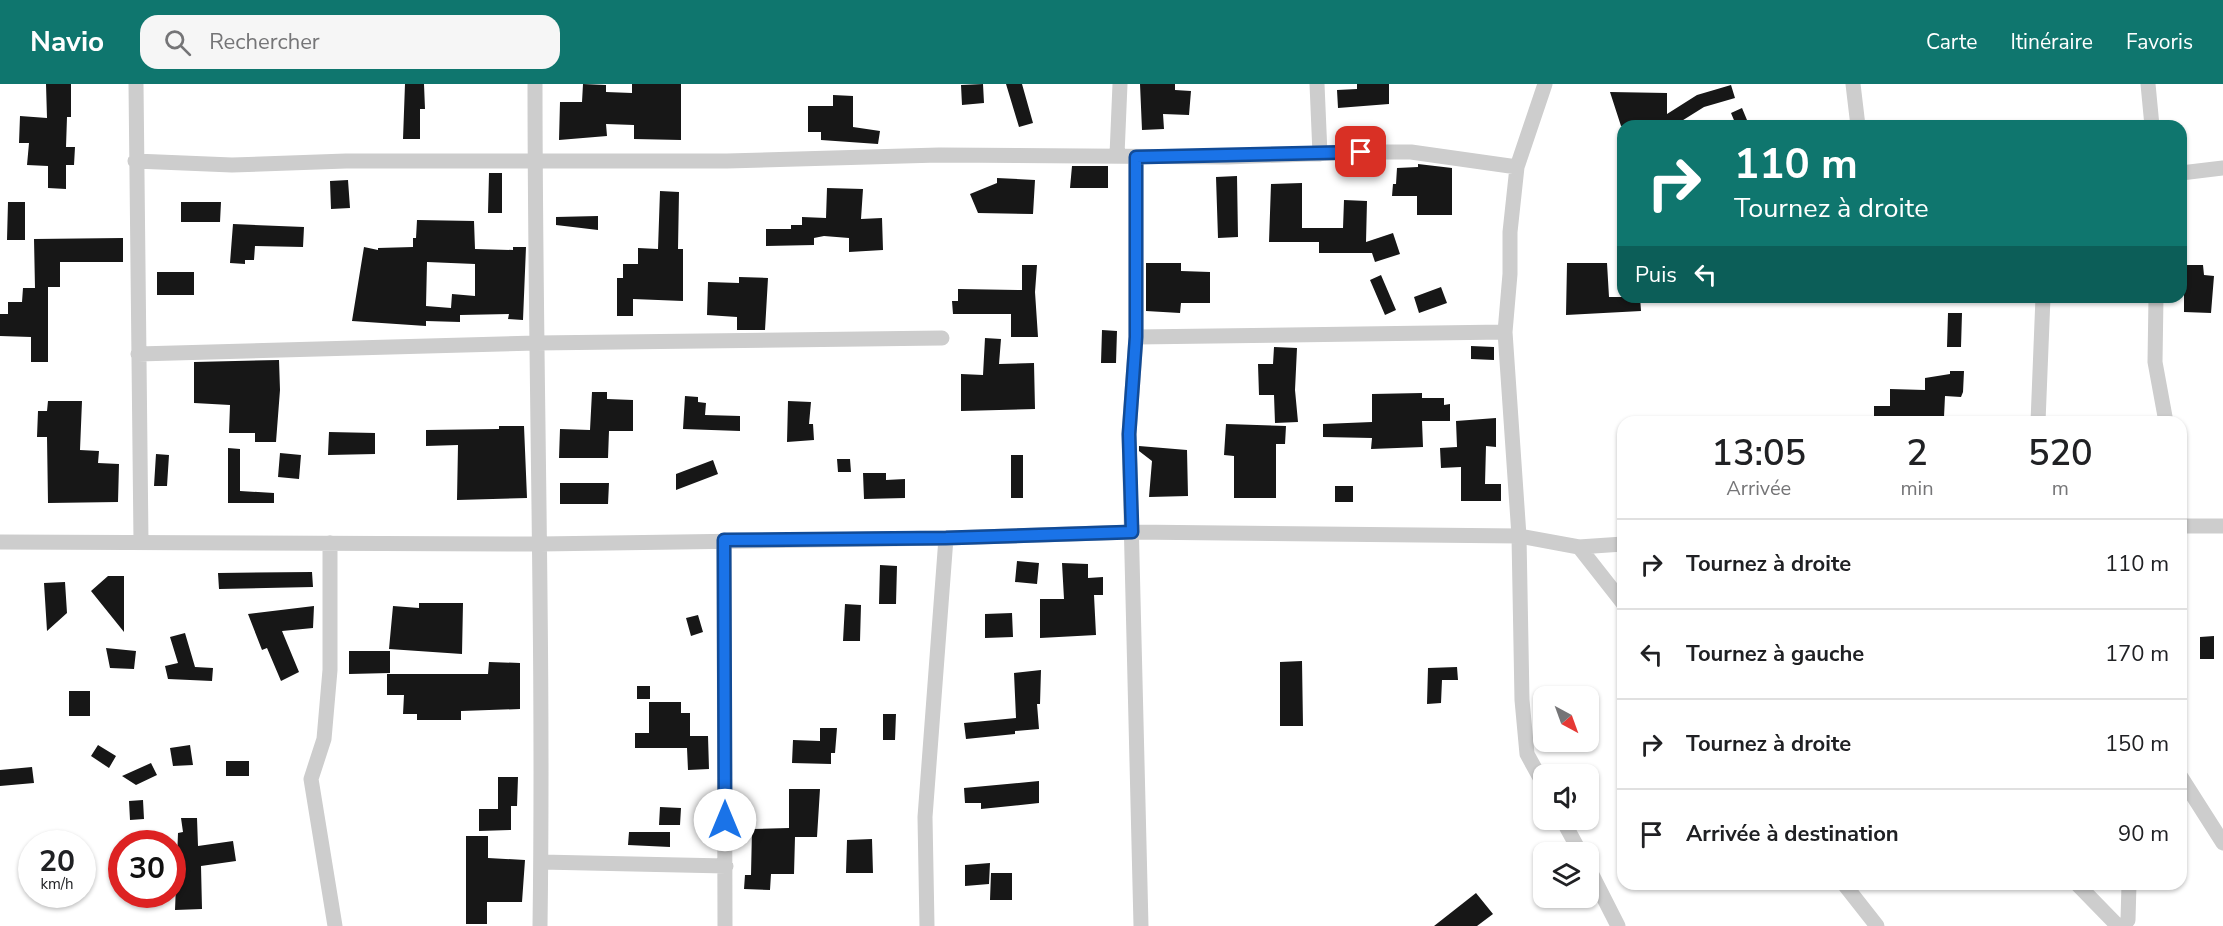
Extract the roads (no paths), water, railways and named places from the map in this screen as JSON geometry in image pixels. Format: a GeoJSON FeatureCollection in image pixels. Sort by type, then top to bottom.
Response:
{"type":"FeatureCollection","features":[{"type":"Feature","properties":{"kind":"street"},"geometry":{"type":"LineString","coordinates":[[136,84],[135,161],[141,542]]}},
{"type":"Feature","properties":{"kind":"street"},"geometry":{"type":"LineString","coordinates":[[535,84],[534,161],[540,544],[540,926]]}},
{"type":"Feature","properties":{"kind":"street"},"geometry":{"type":"LineString","coordinates":[[1117,155],[1120,84]]}},
{"type":"Feature","properties":{"kind":"street"},"geometry":{"type":"LineString","coordinates":[[1317,84],[1320,154]]}},
{"type":"Feature","properties":{"kind":"street"},"geometry":{"type":"LineString","coordinates":[[1533,765],[1527,754],[1522,700],[1519,537],[1505,332],[1510,274],[1510,232],[1518,167],[1545,84]]}},
{"type":"Feature","properties":{"kind":"street"},"geometry":{"type":"LineString","coordinates":[[1853,84],[1857,120]]}},
{"type":"Feature","properties":{"kind":"street"},"geometry":{"type":"LineString","coordinates":[[2148,84],[2151,120]]}},
{"type":"Feature","properties":{"kind":"street"},"geometry":{"type":"LineString","coordinates":[[135,161],[232,165],[346,161],[727,161],[939,155],[1117,155],[1136,157],[1412,152],[1518,167]]}},
{"type":"Feature","properties":{"kind":"street"},"geometry":{"type":"LineString","coordinates":[[1136,157],[1136,337],[1129,434],[1141,926]]}},
{"type":"Feature","properties":{"kind":"street"},"geometry":{"type":"LineString","coordinates":[[2187,172],[2223,168]]}},
{"type":"Feature","properties":{"kind":"street"},"geometry":{"type":"LineString","coordinates":[[2038,416],[2043,303]]}},
{"type":"Feature","properties":{"kind":"street"},"geometry":{"type":"LineString","coordinates":[[2156,303],[2155,362],[2165,416]]}},
{"type":"Feature","properties":{"kind":"street"},"geometry":{"type":"LineString","coordinates":[[1136,337],[1505,332]]}},
{"type":"Feature","properties":{"kind":"street"},"geometry":{"type":"LineString","coordinates":[[138,354],[536,343],[942,338]]}},
{"type":"Feature","properties":{"kind":"street"},"geometry":{"type":"LineString","coordinates":[[2187,522],[2223,526]]}},
{"type":"Feature","properties":{"kind":"street"},"geometry":{"type":"LineString","coordinates":[[0,542],[540,544],[946,538],[1132,532],[1519,537],[1579,547],[1617,544]]}},
{"type":"Feature","properties":{"kind":"street"},"geometry":{"type":"LineString","coordinates":[[927,926],[925,817],[946,538]]}},
{"type":"Feature","properties":{"kind":"street"},"geometry":{"type":"LineString","coordinates":[[724,540],[726,866],[724,926]]}},
{"type":"Feature","properties":{"kind":"street"},"geometry":{"type":"LineString","coordinates":[[330,543],[330,670],[324,739],[311,779],[335,926]]}},
{"type":"Feature","properties":{"kind":"street"},"geometry":{"type":"LineString","coordinates":[[1579,547],[1617,595]]}},
{"type":"Feature","properties":{"kind":"street"},"geometry":{"type":"LineString","coordinates":[[2187,786],[2223,843]]}},
{"type":"Feature","properties":{"kind":"street"},"geometry":{"type":"LineString","coordinates":[[541,861],[726,866]]}},
{"type":"Feature","properties":{"kind":"street"},"geometry":{"type":"LineString","coordinates":[[1599,889],[1618,926]]}},
{"type":"Feature","properties":{"kind":"street"},"geometry":{"type":"LineString","coordinates":[[1849,890],[1877,926]]}},
{"type":"Feature","properties":{"kind":"street"},"geometry":{"type":"LineString","coordinates":[[2083,890],[2117,925],[2124,925],[2128,920],[2129,890]]}}]}
